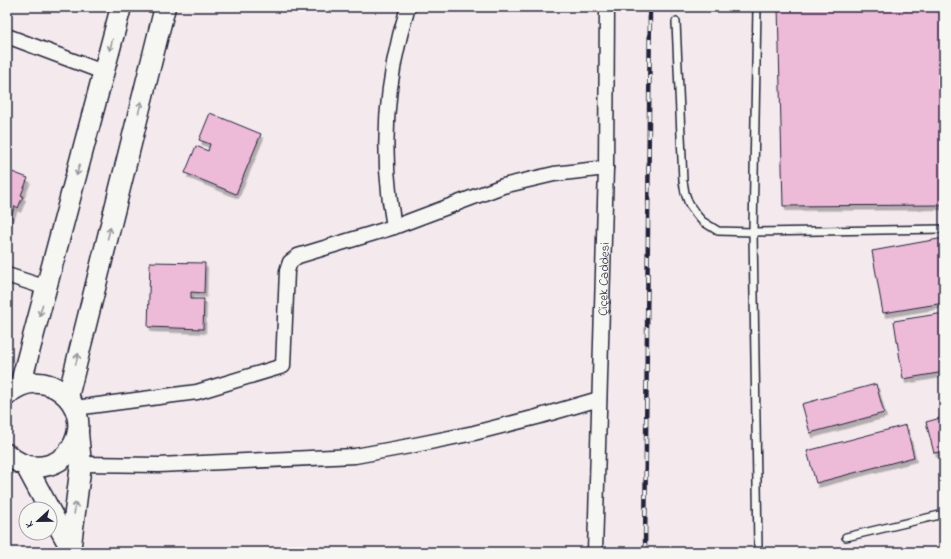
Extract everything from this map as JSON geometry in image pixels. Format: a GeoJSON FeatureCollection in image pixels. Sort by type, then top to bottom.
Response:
{"type":"FeatureCollection","features":[{"type":"Feature","properties":{"kind":"street"},"geometry":{"type":"LineString","coordinates":[[13,391],[47,288],[121,7]]}},
{"type":"Feature","properties":{"kind":"street"},"geometry":{"type":"LineString","coordinates":[[72,403],[165,7]]}},
{"type":"Feature","properties":{"kind":"street"},"geometry":{"type":"LineString","coordinates":[[394,227],[386,170],[386,128],[396,52],[408,7]]}},
{"type":"Feature","properties":{"kind":"street","name":"Çiçek Caddesi"},"geometry":{"type":"LineString","coordinates":[[595,552],[606,168],[607,7]]}},
{"type":"Feature","properties":{"kind":"street"},"geometry":{"type":"LineString","coordinates":[[7,36],[103,72]]}},
{"type":"Feature","properties":{"kind":"street"},"geometry":{"type":"LineString","coordinates":[[72,403],[197,392],[283,366],[287,271],[290,262],[298,256],[394,227],[503,186],[554,174],[606,168]]}},
{"type":"Feature","properties":{"kind":"street"},"geometry":{"type":"LineString","coordinates":[[7,276],[47,288]]}},
{"type":"Feature","properties":{"kind":"street"},"geometry":{"type":"LineString","coordinates":[[13,391],[37,383],[46,384],[61,391],[72,403],[78,416],[81,464],[70,549]]}},
{"type":"Feature","properties":{"kind":"street"},"geometry":{"type":"LineString","coordinates":[[81,464],[159,465],[355,456],[474,433],[537,417],[599,398]]}},
{"type":"Feature","properties":{"kind":"street"},"geometry":{"type":"LineString","coordinates":[[13,460],[36,467],[46,466],[59,460],[70,450],[75,442],[78,432]]}},
{"type":"Feature","properties":{"kind":"street"},"geometry":{"type":"LineString","coordinates":[[13,460],[43,501]]}},
{"type":"Feature","properties":{"kind":"street"},"geometry":{"type":"LineString","coordinates":[[58,526],[70,549]]}},
{"type":"Feature","properties":{"kind":"lane"},"geometry":{"type":"LineString","coordinates":[[757,7],[753,232],[758,547]]}},
{"type":"Feature","properties":{"kind":"lane"},"geometry":{"type":"LineString","coordinates":[[676,22],[685,193],[689,204],[696,214],[710,227],[718,231],[753,232],[944,229]]}},
{"type":"Feature","properties":{"kind":"lane"},"geometry":{"type":"LineString","coordinates":[[846,538],[944,514]]}},
{"type":"Feature","properties":{"kind":"building"},"geometry":{"type":"Polygon","coordinates":[[[778,7],[944,7],[944,205],[783,206],[778,7]]]}},
{"type":"Feature","properties":{"kind":"building"},"geometry":{"type":"Polygon","coordinates":[[[210,113],[261,134],[236,194],[185,173],[196,146],[208,151],[210,144],[199,140],[210,113]]]}},
{"type":"Feature","properties":{"kind":"building"},"geometry":{"type":"Polygon","coordinates":[[[7,170],[28,178],[21,195],[23,196],[18,208],[15,206],[8,223],[7,222],[7,170]]]}},
{"type":"Feature","properties":{"kind":"building"},"geometry":{"type":"Polygon","coordinates":[[[944,238],[944,303],[883,313],[872,251],[944,238]]]}},
{"type":"Feature","properties":{"kind":"building"},"geometry":{"type":"Polygon","coordinates":[[[150,262],[205,263],[204,293],[191,292],[191,299],[204,299],[203,329],[148,327],[150,262]]]}},
{"type":"Feature","properties":{"kind":"building"},"geometry":{"type":"Polygon","coordinates":[[[944,313],[944,372],[903,379],[894,321],[944,313]]]}},
{"type":"Feature","properties":{"kind":"building"},"geometry":{"type":"Polygon","coordinates":[[[876,384],[884,413],[810,433],[802,404],[876,384]]]}},
{"type":"Feature","properties":{"kind":"building"},"geometry":{"type":"Polygon","coordinates":[[[944,417],[944,451],[934,453],[926,422],[944,417]]]}},
{"type":"Feature","properties":{"kind":"building"},"geometry":{"type":"Polygon","coordinates":[[[906,425],[914,457],[816,483],[807,451],[906,425]]]}},
{"type":"Feature","properties":{"kind":"railway"},"geometry":{"type":"LineString","coordinates":[[645,552],[650,7]]}}]}
